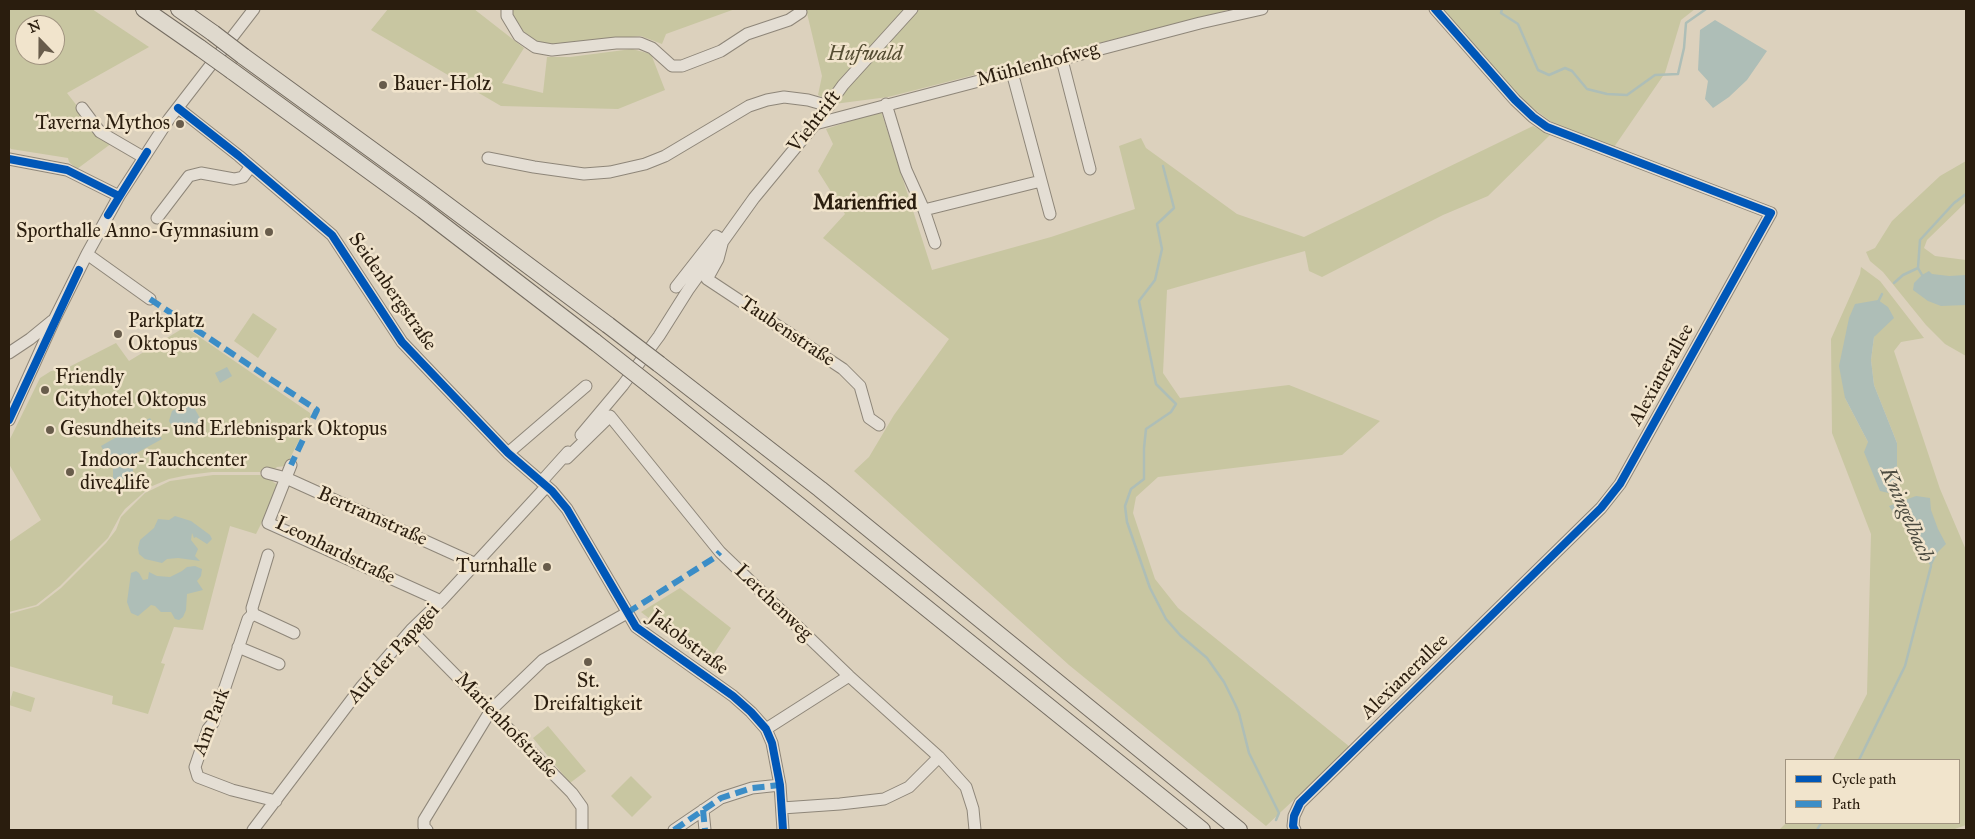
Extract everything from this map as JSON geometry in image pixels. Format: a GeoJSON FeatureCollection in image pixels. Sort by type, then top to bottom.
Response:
{"type":"FeatureCollection","features":[{"type":"Feature","properties":{"kind":"highway"},"geometry":{"type":"LineString","coordinates":[[133,9],[180,35]]}},
{"type":"Feature","properties":{"kind":"highway"},"geometry":{"type":"LineString","coordinates":[[144,9],[423,210],[652,386],[1202,830]]}},
{"type":"Feature","properties":{"kind":"highway"},"geometry":{"type":"LineString","coordinates":[[179,9],[435,196],[659,364],[820,489],[1239,830]]}},
{"type":"Feature","properties":{"kind":"street"},"geometry":{"type":"LineString","coordinates":[[9,420],[55,318],[119,196],[143,157],[178,108],[254,9]]}},
{"type":"Feature","properties":{"kind":"street"},"geometry":{"type":"LineString","coordinates":[[507,9],[507,16],[519,36],[534,47],[552,50],[640,43],[652,48],[672,66],[682,66],[721,51],[747,34],[789,20],[801,12]]}},
{"type":"Feature","properties":{"kind":"street","name":"Viehtrift"},"geometry":{"type":"LineString","coordinates":[[623,384],[659,336],[723,240],[754,198],[815,124],[843,85],[912,9]]}},
{"type":"Feature","properties":{"kind":"street","name":"Mühlenhofweg"},"geometry":{"type":"LineString","coordinates":[[815,124],[1200,23],[1262,9]]}},
{"type":"Feature","properties":{"kind":"street","name":"Alexianerallee"},"geometry":{"type":"LineString","coordinates":[[1296,830],[1293,826],[1294,816],[1300,803],[1580,530],[1615,490],[1771,213],[1547,127],[1515,100],[1435,9]]}},
{"type":"Feature","properties":{"kind":"street"},"geometry":{"type":"LineString","coordinates":[[1062,60],[1090,169]]}},
{"type":"Feature","properties":{"kind":"street"},"geometry":{"type":"LineString","coordinates":[[1012,72],[1050,214]]}},
{"type":"Feature","properties":{"kind":"street"},"geometry":{"type":"LineString","coordinates":[[488,158],[584,174],[610,172],[645,164],[665,156],[749,106],[767,100],[784,97],[808,100],[829,106]]}},
{"type":"Feature","properties":{"kind":"street"},"geometry":{"type":"LineString","coordinates":[[886,104],[906,170],[924,210],[935,243]]}},
{"type":"Feature","properties":{"kind":"street"},"geometry":{"type":"LineString","coordinates":[[82,108],[100,132],[143,157]]}},
{"type":"Feature","properties":{"kind":"street","name":"Seidenbergstraße"},"geometry":{"type":"LineString","coordinates":[[178,108],[251,166],[332,235],[402,342],[508,452],[544,485]]}},
{"type":"Feature","properties":{"kind":"street"},"geometry":{"type":"LineString","coordinates":[[9,159],[67,170],[119,196]]}},
{"type":"Feature","properties":{"kind":"street"},"geometry":{"type":"LineString","coordinates":[[157,218],[189,176],[200,173],[234,179],[242,177],[251,166]]}},
{"type":"Feature","properties":{"kind":"street"},"geometry":{"type":"LineString","coordinates":[[924,210],[1041,181]]}},
{"type":"Feature","properties":{"kind":"street","name":"Viehtrift"},"geometry":{"type":"LineString","coordinates":[[676,287],[716,236],[723,240]]}},
{"type":"Feature","properties":{"kind":"street","name":"Taubenstraße"},"geometry":{"type":"LineString","coordinates":[[723,240],[718,259],[707,279],[842,369],[860,386],[869,418],[879,425]]}},
{"type":"Feature","properties":{"kind":"street"},"geometry":{"type":"LineString","coordinates":[[87,254],[150,299]]}},
{"type":"Feature","properties":{"kind":"street"},"geometry":{"type":"LineString","coordinates":[[9,353],[30,339],[55,318]]}},
{"type":"Feature","properties":{"kind":"street"},"geometry":{"type":"LineString","coordinates":[[9,353],[22,352],[36,360]]}},
{"type":"Feature","properties":{"kind":"street","name":"Auf der Papagei"},"geometry":{"type":"LineString","coordinates":[[254,830],[362,686],[411,630],[442,601],[476,564],[544,485],[623,384]]}},
{"type":"Feature","properties":{"kind":"street"},"geometry":{"type":"LineString","coordinates":[[508,452],[586,386]]}},
{"type":"Feature","properties":{"kind":"street","name":"Lerchenweg"},"geometry":{"type":"LineString","coordinates":[[564,457],[567,458],[610,416],[720,552],[850,676],[939,757],[966,787],[973,809],[974,830]]}},
{"type":"Feature","properties":{"kind":"street"},"geometry":{"type":"LineString","coordinates":[[286,478],[291,465]]}},
{"type":"Feature","properties":{"kind":"street","name":"Bertramstraße"},"geometry":{"type":"LineString","coordinates":[[266,473],[286,478],[476,564]]}},
{"type":"Feature","properties":{"kind":"street","name":"Leonhardstraße"},"geometry":{"type":"LineString","coordinates":[[286,478],[268,523],[442,601]]}},
{"type":"Feature","properties":{"kind":"street","name":"Jakobstraße"},"geometry":{"type":"LineString","coordinates":[[544,485],[567,509],[636,627],[732,696],[751,712],[766,729],[772,743],[780,785],[784,830]]}},
{"type":"Feature","properties":{"kind":"street","name":"Am Park"},"geometry":{"type":"LineString","coordinates":[[268,555],[252,608],[253,614],[248,619],[213,723],[208,729],[195,767],[198,777],[232,790],[276,801]]}},
{"type":"Feature","properties":{"kind":"street"},"geometry":{"type":"LineString","coordinates":[[253,614],[294,633]]}},
{"type":"Feature","properties":{"kind":"street"},"geometry":{"type":"LineString","coordinates":[[427,830],[424,827],[424,820],[491,710],[543,660],[627,614]]}},
{"type":"Feature","properties":{"kind":"street","name":"Marienhofstraße"},"geometry":{"type":"LineString","coordinates":[[411,630],[572,793],[582,807],[582,830]]}},
{"type":"Feature","properties":{"kind":"street"},"geometry":{"type":"LineString","coordinates":[[238,647],[279,664]]}},
{"type":"Feature","properties":{"kind":"street"},"geometry":{"type":"LineString","coordinates":[[766,729],[850,676]]}},
{"type":"Feature","properties":{"kind":"street"},"geometry":{"type":"LineString","coordinates":[[782,808],[884,799],[909,787],[939,757]]}},
{"type":"Feature","properties":{"kind":"street"},"geometry":{"type":"LineString","coordinates":[[674,830],[721,798],[752,788],[780,785]]}},
{"type":"Feature","properties":{"kind":"street"},"geometry":{"type":"LineString","coordinates":[[703,810],[705,830]]}},
{"type":"Feature","properties":{"kind":"green space"},"geometry":{"type":"Polygon","coordinates":[[[9,9],[92,9],[149,47],[67,93],[102,138],[112,143],[77,169],[69,162],[68,158],[11,149],[9,147],[9,9]]]}},
{"type":"Feature","properties":{"kind":"green space"},"geometry":{"type":"Polygon","coordinates":[[[388,9],[474,9],[524,48],[502,83],[543,93],[547,57],[570,57],[632,49],[651,54],[665,90],[618,109],[501,106],[371,30],[388,9]]]}},
{"type":"Feature","properties":{"kind":"green space"},"geometry":{"type":"Polygon","coordinates":[[[511,9],[735,9],[666,34],[662,44],[641,36],[551,45],[531,40],[516,22],[511,9]]]}},
{"type":"Feature","properties":{"kind":"green space","name":"Hufwald"},"geometry":{"type":"Polygon","coordinates":[[[806,9],[1232,9],[888,97],[834,104],[818,95],[822,76],[806,9]]]}},
{"type":"Feature","properties":{"kind":"green space"},"geometry":{"type":"Polygon","coordinates":[[[1437,9],[1695,9],[1681,20],[1665,73],[1612,150],[1565,132],[1518,97],[1437,9]]]}},
{"type":"Feature","properties":{"kind":"green space"},"geometry":{"type":"Polygon","coordinates":[[[881,111],[932,270],[1051,237],[1135,209],[1119,146],[1141,138],[1146,148],[1237,214],[1304,237],[1533,126],[1550,135],[1488,196],[1443,215],[1322,277],[1309,271],[1305,251],[1167,290],[1163,373],[1180,398],[1289,385],[1380,421],[1342,455],[1158,477],[1136,497],[1133,513],[1155,579],[1178,608],[1350,747],[1266,826],[1069,665],[854,471],[869,457],[894,415],[949,339],[823,238],[845,214],[818,171],[833,144],[826,129],[881,111]]]}},
{"type":"Feature","properties":{"kind":"green space"},"geometry":{"type":"Polygon","coordinates":[[[1966,161],[1966,202],[1927,240],[1924,248],[1935,256],[1966,260],[1966,356],[1945,344],[1926,325],[1883,272],[1870,261],[1866,252],[1875,248],[1892,221],[1940,176],[1966,161]]]}},
{"type":"Feature","properties":{"kind":"green space"},"geometry":{"type":"Polygon","coordinates":[[[1861,267],[1880,281],[1924,338],[1901,342],[1894,351],[1940,489],[1966,550],[1966,825],[1952,830],[1779,830],[1785,824],[1960,824],[1960,759],[1834,759],[1867,694],[1871,534],[1832,433],[1831,339],[1860,274],[1861,267]],[[1888,307],[1845,398],[1868,442],[1897,443],[1874,385],[1871,360],[1874,337],[1888,307]]]}},
{"type":"Feature","properties":{"kind":"green space"},"geometry":{"type":"Polygon","coordinates":[[[253,313],[277,329],[258,358],[234,341],[253,313]]]}},
{"type":"Feature","properties":{"kind":"green space"},"geometry":{"type":"Polygon","coordinates":[[[185,327],[310,413],[311,417],[286,466],[277,467],[271,472],[212,472],[188,475],[169,479],[150,487],[125,509],[108,538],[60,586],[36,605],[9,612],[9,542],[41,520],[9,464],[9,441],[40,378],[51,371],[67,368],[116,343],[129,361],[185,327]]]}},
{"type":"Feature","properties":{"kind":"green space"},"geometry":{"type":"Polygon","coordinates":[[[213,475],[264,475],[270,476],[273,482],[280,486],[256,534],[230,526],[203,630],[174,627],[161,663],[165,664],[148,714],[112,704],[113,696],[9,666],[9,614],[38,606],[61,588],[106,543],[116,530],[121,517],[145,493],[170,481],[213,475]]]}},
{"type":"Feature","properties":{"kind":"green space"},"geometry":{"type":"Polygon","coordinates":[[[680,588],[731,628],[707,664],[641,612],[680,588]]]}},
{"type":"Feature","properties":{"kind":"green space"},"geometry":{"type":"Polygon","coordinates":[[[13,691],[35,698],[31,712],[9,705],[13,691]]]}},
{"type":"Feature","properties":{"kind":"green space"},"geometry":{"type":"Polygon","coordinates":[[[548,726],[586,771],[570,783],[533,738],[548,726]]]}},
{"type":"Feature","properties":{"kind":"green space"},"geometry":{"type":"Polygon","coordinates":[[[631,776],[652,797],[632,817],[611,796],[631,776]]]}},
{"type":"Feature","properties":{"kind":"water"},"geometry":{"type":"Polygon","coordinates":[[[1715,20],[1767,51],[1747,80],[1729,97],[1713,108],[1705,99],[1708,81],[1698,70],[1700,30],[1715,20]]]}},
{"type":"Feature","properties":{"kind":"water"},"geometry":{"type":"Polygon","coordinates":[[[1929,271],[1932,274],[1949,276],[1966,275],[1966,305],[1941,306],[1928,301],[1913,290],[1914,283],[1929,271]]]}},
{"type":"Feature","properties":{"kind":"water"},"geometry":{"type":"Polygon","coordinates":[[[1878,300],[1888,307],[1894,318],[1874,337],[1871,360],[1874,385],[1897,443],[1897,489],[1893,494],[1880,491],[1864,452],[1868,442],[1845,398],[1839,366],[1849,318],[1855,304],[1878,300]]]}},
{"type":"Feature","properties":{"kind":"water"},"geometry":{"type":"Polygon","coordinates":[[[227,367],[232,376],[220,383],[215,373],[227,367]]]}},
{"type":"Feature","properties":{"kind":"water"},"geometry":{"type":"Polygon","coordinates":[[[185,404],[193,406],[200,418],[199,422],[190,427],[188,435],[178,437],[169,421],[172,411],[185,404]]]}},
{"type":"Feature","properties":{"kind":"water"},"geometry":{"type":"Polygon","coordinates":[[[150,418],[162,439],[133,455],[133,479],[113,479],[113,467],[101,446],[150,418]]]}},
{"type":"Feature","properties":{"kind":"water"},"geometry":{"type":"Polygon","coordinates":[[[1916,496],[1930,498],[1931,510],[1946,544],[1938,552],[1931,567],[1915,540],[1889,506],[1916,496]]]}},
{"type":"Feature","properties":{"kind":"water"},"geometry":{"type":"Polygon","coordinates":[[[175,516],[191,521],[210,535],[212,539],[207,544],[196,537],[194,538],[192,533],[191,540],[198,549],[195,556],[200,561],[178,558],[167,559],[162,563],[145,559],[139,554],[140,540],[154,528],[158,519],[169,520],[175,516]]]}},
{"type":"Feature","properties":{"kind":"water"},"geometry":{"type":"Polygon","coordinates":[[[195,566],[202,569],[201,576],[197,581],[203,590],[187,594],[186,610],[183,617],[179,620],[175,619],[171,612],[161,612],[151,605],[138,616],[131,613],[127,602],[131,573],[136,571],[143,580],[148,579],[149,572],[157,576],[170,577],[187,567],[195,566]]]}},
{"type":"Feature","properties":{"kind":"waterway"},"geometry":{"type":"LineString","coordinates":[[1502,9],[1501,13],[1518,24],[1538,70],[1549,75],[1565,68],[1572,71],[1587,89],[1607,94],[1627,95],[1655,75],[1678,74],[1684,48],[1686,23],[1706,9]]}},
{"type":"Feature","properties":{"kind":"waterway"},"geometry":{"type":"LineString","coordinates":[[1163,166],[1174,208],[1157,224],[1162,249],[1155,280],[1139,301],[1156,384],[1176,404],[1171,412],[1146,429],[1144,479],[1131,489],[1125,506],[1127,522],[1150,588],[1166,619],[1180,635],[1207,658],[1224,682],[1239,713],[1249,753],[1279,813],[1276,820]]}},
{"type":"Feature","properties":{"kind":"waterway","name":"Kningelbach"},"geometry":{"type":"LineString","coordinates":[[1894,283],[1903,275],[1918,268],[1920,240],[1954,203],[1966,194]]}},
{"type":"Feature","properties":{"kind":"waterway"},"geometry":{"type":"LineString","coordinates":[[1918,268],[1922,275]]}},
{"type":"Feature","properties":{"kind":"waterway","name":"Kningelbach"},"geometry":{"type":"LineString","coordinates":[[1878,302],[1882,294]]}},
{"type":"Feature","properties":{"kind":"waterway","name":"Kningelbach"},"geometry":{"type":"LineString","coordinates":[[1892,490],[1899,506]]}},
{"type":"Feature","properties":{"kind":"waterway","name":"Kningelbach"},"geometry":{"type":"LineString","coordinates":[[1859,759],[1905,666],[1931,566]]}},
{"type":"Feature","properties":{"kind":"waterway","name":"Kningelbach"},"geometry":{"type":"LineString","coordinates":[[1817,830],[1820,824]]}},
{"type":"Feature","properties":{"kind":"marked path"},"geometry":{"type":"LineString","coordinates":[[150,299],[317,410],[291,465]]}},
{"type":"Feature","properties":{"kind":"marked path"},"geometry":{"type":"LineString","coordinates":[[627,613],[714,558],[720,552]]}},
{"type":"Feature","properties":{"kind":"marked path"},"geometry":{"type":"LineString","coordinates":[[674,830],[721,798],[752,788],[780,785]]}},
{"type":"Feature","properties":{"kind":"marked path"},"geometry":{"type":"LineString","coordinates":[[703,810],[705,830]]}},
{"type":"Feature","properties":{"kind":"cycle path"},"geometry":{"type":"LineString","coordinates":[[1295,830],[1293,826],[1294,816],[1300,803],[1601,508],[1620,484],[1771,213],[1547,127],[1515,100],[1435,9]]}},
{"type":"Feature","properties":{"kind":"cycle path"},"geometry":{"type":"LineString","coordinates":[[178,108],[239,156],[332,235],[402,342],[508,453],[552,491],[567,509],[636,627],[733,696],[766,729],[772,743],[780,785],[783,830]]}},
{"type":"Feature","properties":{"kind":"cycle path"},"geometry":{"type":"LineString","coordinates":[[108,215],[147,152]]}},
{"type":"Feature","properties":{"kind":"cycle path"},"geometry":{"type":"LineString","coordinates":[[9,159],[67,170],[119,196]]}},
{"type":"Feature","properties":{"kind":"cycle path"},"geometry":{"type":"LineString","coordinates":[[9,420],[79,270]]}},
{"type":"Feature","properties":{"kind":"place","name":"Bauer-Holz"},"geometry":{"type":"Point","coordinates":[383,85]}},
{"type":"Feature","properties":{"kind":"place","name":"Taverna Mythos"},"geometry":{"type":"Point","coordinates":[180,124]}},
{"type":"Feature","properties":{"kind":"place","name":"Sporthalle Anno-Gymnasium"},"geometry":{"type":"Point","coordinates":[269,232]}},
{"type":"Feature","properties":{"kind":"place","name":"Parkplatz Oktopus"},"geometry":{"type":"Point","coordinates":[118,334]}},
{"type":"Feature","properties":{"kind":"place","name":"Friendly Cityhotel Oktopus"},"geometry":{"type":"Point","coordinates":[45,390]}},
{"type":"Feature","properties":{"kind":"place","name":"Gesundheits- und Erlebnispark Oktopus"},"geometry":{"type":"Point","coordinates":[50,430]}},
{"type":"Feature","properties":{"kind":"place","name":"Indoor-Tauchcenter dive4life"},"geometry":{"type":"Point","coordinates":[70,472]}},
{"type":"Feature","properties":{"kind":"place","name":"Turnhalle"},"geometry":{"type":"Point","coordinates":[547,567]}},
{"type":"Feature","properties":{"kind":"place","name":"St. Dreifaltigkeit"},"geometry":{"type":"Point","coordinates":[588,662]}},
{"type":"Feature","properties":{"kind":"district","name":"Marienfried"},"geometry":{"type":"Point","coordinates":[865,204]}}]}
